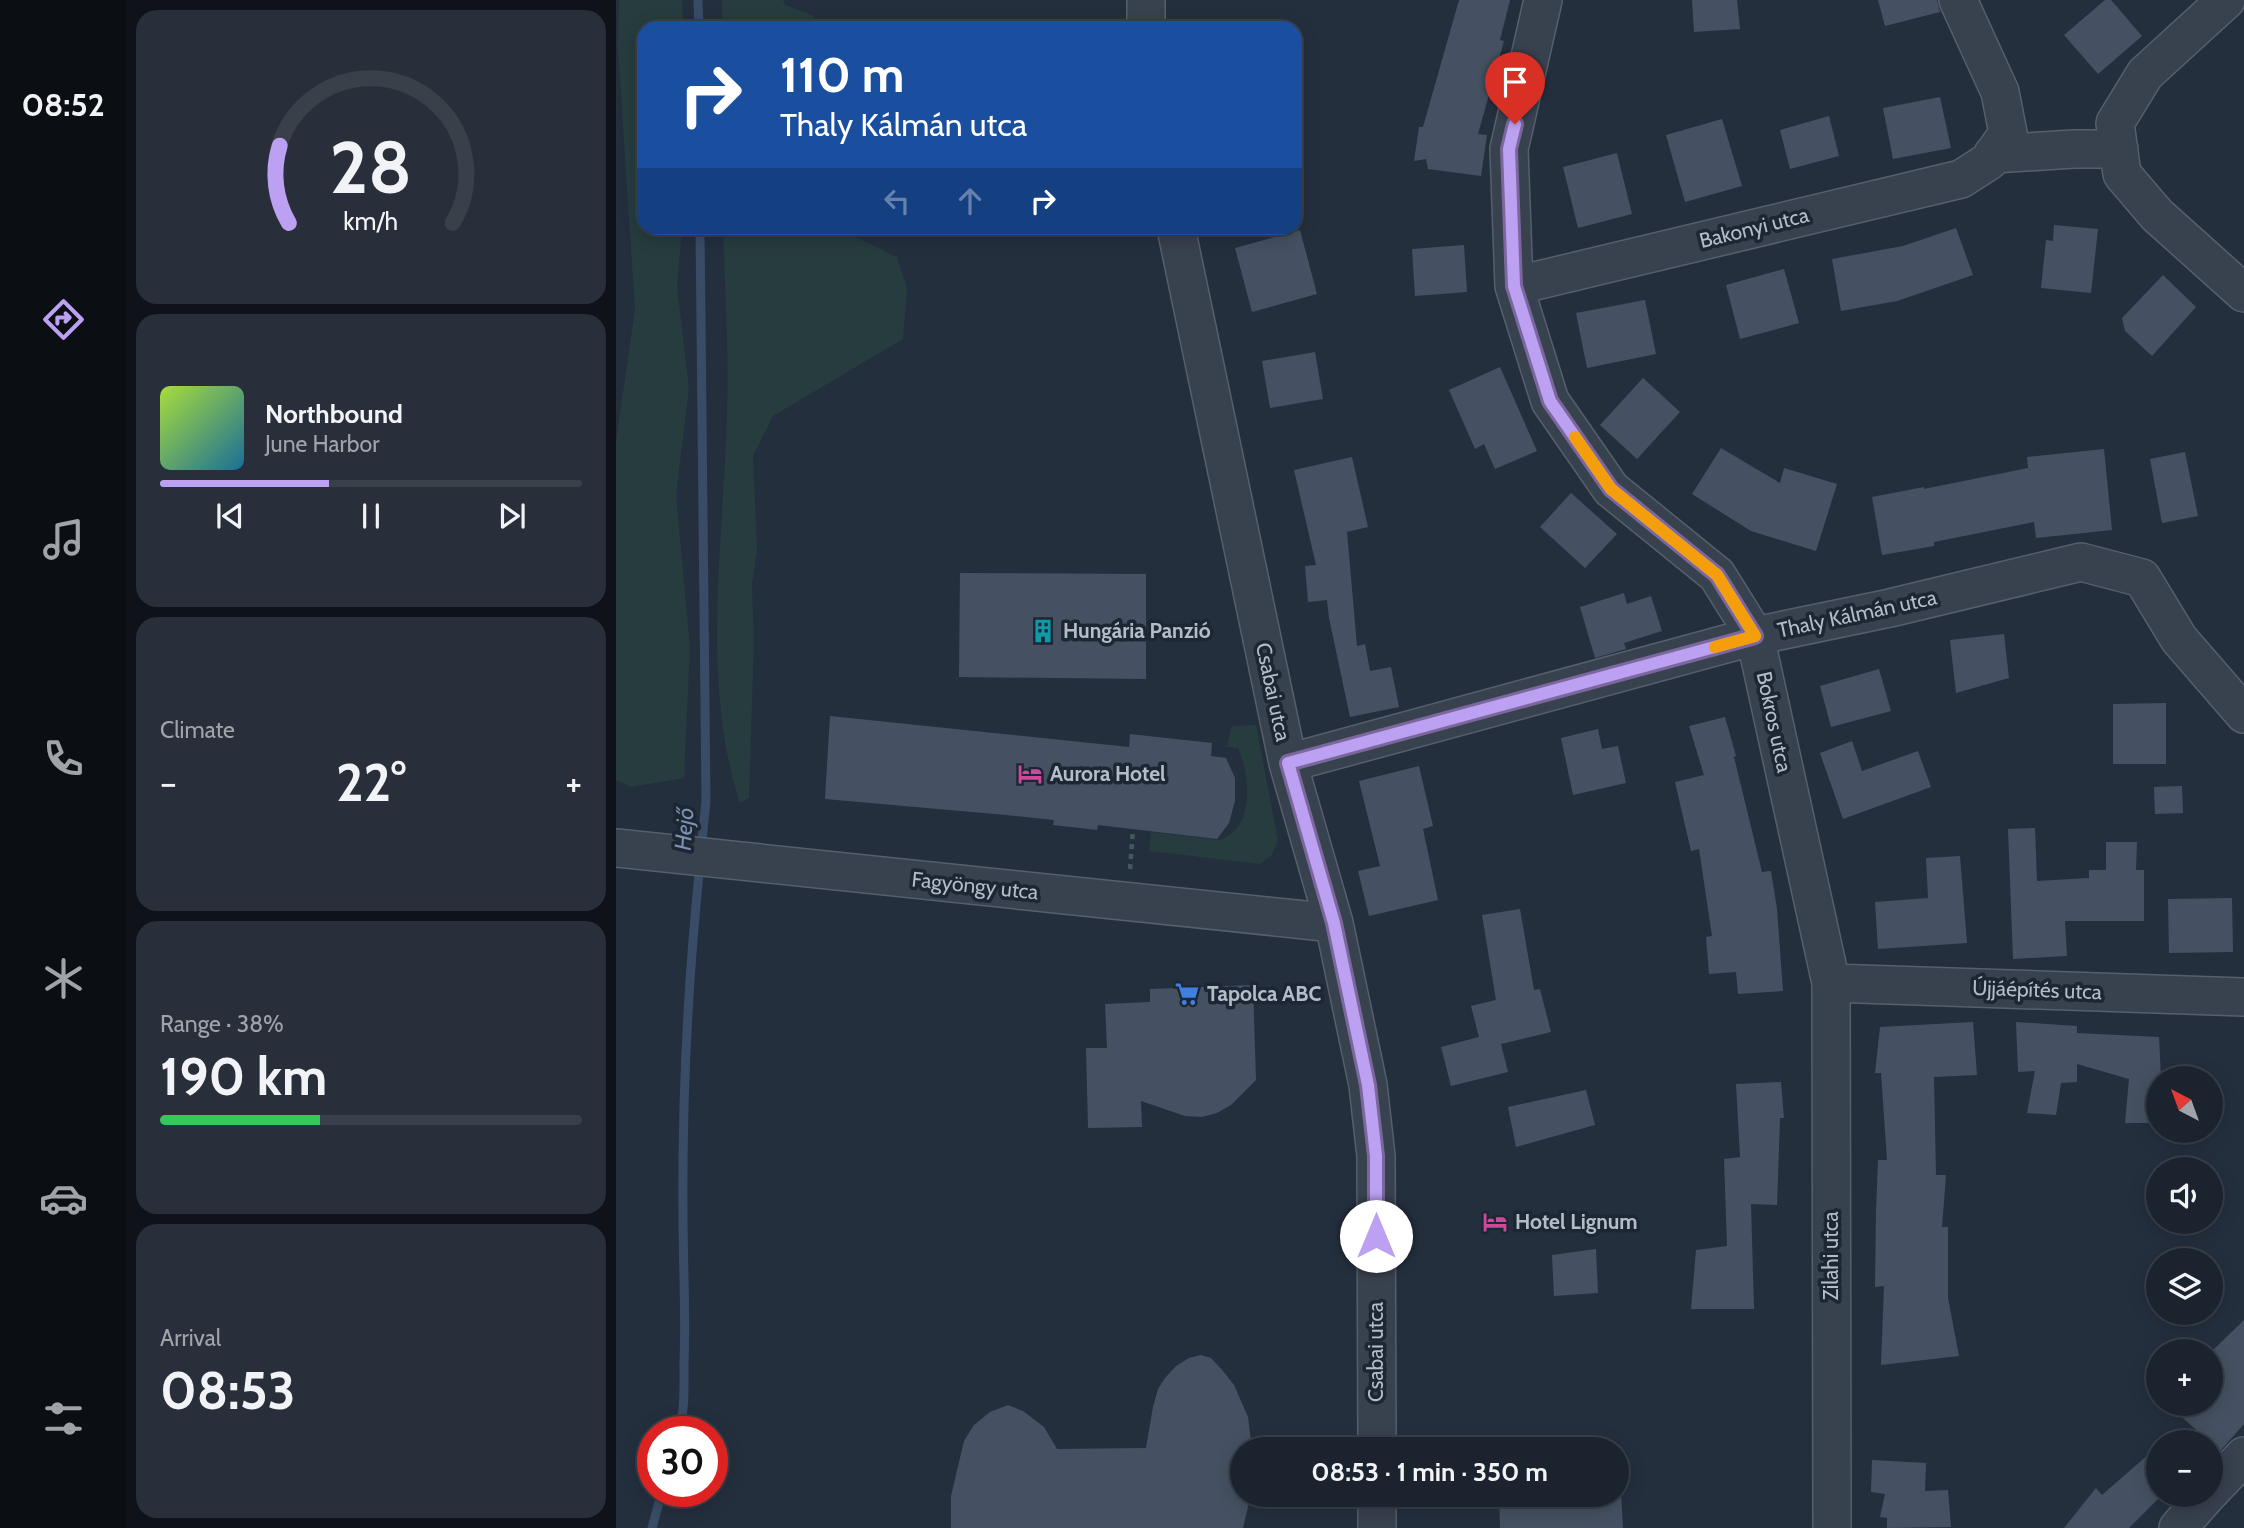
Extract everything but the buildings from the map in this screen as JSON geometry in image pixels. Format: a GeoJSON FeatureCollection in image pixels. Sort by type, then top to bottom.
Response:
{"type":"FeatureCollection","features":[{"type":"Feature","properties":{"kind":"street"},"geometry":{"type":"LineString","coordinates":[[1146,0],[1146,21]]}},
{"type":"Feature","properties":{"kind":"street","name":"Bokros utca"},"geometry":{"type":"LineString","coordinates":[[1543,0],[1509,149],[1514,286],[1550,401],[1611,489],[1717,575],[1755,636],[1831,983]]}},
{"type":"Feature","properties":{"kind":"street"},"geometry":{"type":"LineString","coordinates":[[1958,0],[2000,92],[2008,133],[1991,158]]}},
{"type":"Feature","properties":{"kind":"street"},"geometry":{"type":"LineString","coordinates":[[2226,0],[2144,74],[2115,123],[2122,174],[2157,215],[2244,293]]}},
{"type":"Feature","properties":{"kind":"street"},"geometry":{"type":"LineString","coordinates":[[1991,158],[2074,149],[2119,149]]}},
{"type":"Feature","properties":{"kind":"street","name":"Bakonyi utca"},"geometry":{"type":"LineString","coordinates":[[1514,286],[1961,179],[1991,158]]}},
{"type":"Feature","properties":{"kind":"street","name":"Csabai utca"},"geometry":{"type":"LineString","coordinates":[[1177,235],[1288,763],[1334,923],[1368,1085],[1376,1156],[1377,1437]]}},
{"type":"Feature","properties":{"kind":"street","name":"Thaly Kálmán utca"},"geometry":{"type":"LineString","coordinates":[[1288,763],[1755,636],[1890,608],[2081,562],[2141,578],[2179,639],[2244,714]]}},
{"type":"Feature","properties":{"kind":"street"},"geometry":{"type":"LineString","coordinates":[[616,832],[657,852]]}},
{"type":"Feature","properties":{"kind":"street","name":"Fagyöngy utca"},"geometry":{"type":"LineString","coordinates":[[616,848],[1334,923]]}},
{"type":"Feature","properties":{"kind":"street"},"geometry":{"type":"LineString","coordinates":[[616,864],[657,852]]}},
{"type":"Feature","properties":{"kind":"street","name":"Újjáépítés utca"},"geometry":{"type":"LineString","coordinates":[[1831,983],[2244,997]]}},
{"type":"Feature","properties":{"kind":"street","name":"Zilahi utca"},"geometry":{"type":"LineString","coordinates":[[1831,983],[1832,1528]]}},
{"type":"Feature","properties":{"kind":"street"},"geometry":{"type":"LineString","coordinates":[[2223,1478],[2244,1455]]}},
{"type":"Feature","properties":{"kind":"street"},"geometry":{"type":"LineString","coordinates":[[1377,1507],[1377,1528]]}},
{"type":"Feature","properties":{"kind":"street"},"geometry":{"type":"LineString","coordinates":[[2178,1528],[2197,1507]]}},
{"type":"Feature","properties":{"kind":"green space"},"geometry":{"type":"Polygon","coordinates":[[[619,0],[682,0],[683,21],[637,21],[637,235],[681,235],[677,286],[689,389],[676,495],[690,648],[684,778],[631,787],[616,780],[616,441],[635,310],[618,48],[619,0]]]}},
{"type":"Feature","properties":{"kind":"green space"},"geometry":{"type":"Polygon","coordinates":[[[722,0],[783,0],[785,5],[814,16],[814,21],[722,21],[722,0]]]}},
{"type":"Feature","properties":{"kind":"green space"},"geometry":{"type":"Polygon","coordinates":[[[723,235],[851,235],[897,257],[907,288],[903,339],[773,416],[753,456],[757,550],[752,584],[754,639],[749,798],[740,803],[728,757],[718,660],[717,610],[727,390],[723,235]]]}},
{"type":"Feature","properties":{"kind":"green space"},"geometry":{"type":"Polygon","coordinates":[[[1256,725],[1278,841],[1272,855],[1260,864],[1149,851],[1151,832],[1219,840],[1231,834],[1239,825],[1247,800],[1245,772],[1238,748],[1227,747],[1232,726],[1256,725]]]}},
{"type":"Feature","properties":{"kind":"waterway","name":"Hejő"},"geometry":{"type":"LineString","coordinates":[[698,0],[699,21]]}},
{"type":"Feature","properties":{"kind":"waterway","name":"Hejő"},"geometry":{"type":"LineString","coordinates":[[700,235],[706,801],[701,850]]}},
{"type":"Feature","properties":{"kind":"waterway","name":"Hejő"},"geometry":{"type":"LineString","coordinates":[[682,1416],[685,1326],[685,1082],[700,864]]}},
{"type":"Feature","properties":{"kind":"waterway","name":"Hejő"},"geometry":{"type":"LineString","coordinates":[[652,1528],[658,1507]]}},
{"type":"Feature","properties":{"kind":"slow traffic"},"geometry":{"type":"LineString","coordinates":[[1575,437],[1611,489],[1717,575],[1755,636],[1715,647]]}},
{"type":"Feature","properties":{"kind":"place","name":"Hungária Panzió"},"geometry":{"type":"Point","coordinates":[1043,631]}},
{"type":"Feature","properties":{"kind":"place","name":"Aurora Hotel"},"geometry":{"type":"Point","coordinates":[1030,774]}},
{"type":"Feature","properties":{"kind":"place","name":"Tapolca ABC"},"geometry":{"type":"Point","coordinates":[1187,994]}},
{"type":"Feature","properties":{"kind":"place","name":"Hotel Lignum"},"geometry":{"type":"Point","coordinates":[1495,1222]}},
{"type":"Feature","properties":{"kind":"route"},"geometry":{"type":"LineString","coordinates":[[1376,1236],[1376,1156],[1368,1085],[1334,923],[1288,763],[1755,636],[1717,575],[1611,489],[1550,401],[1514,286],[1509,149],[1515,124]]}}]}
